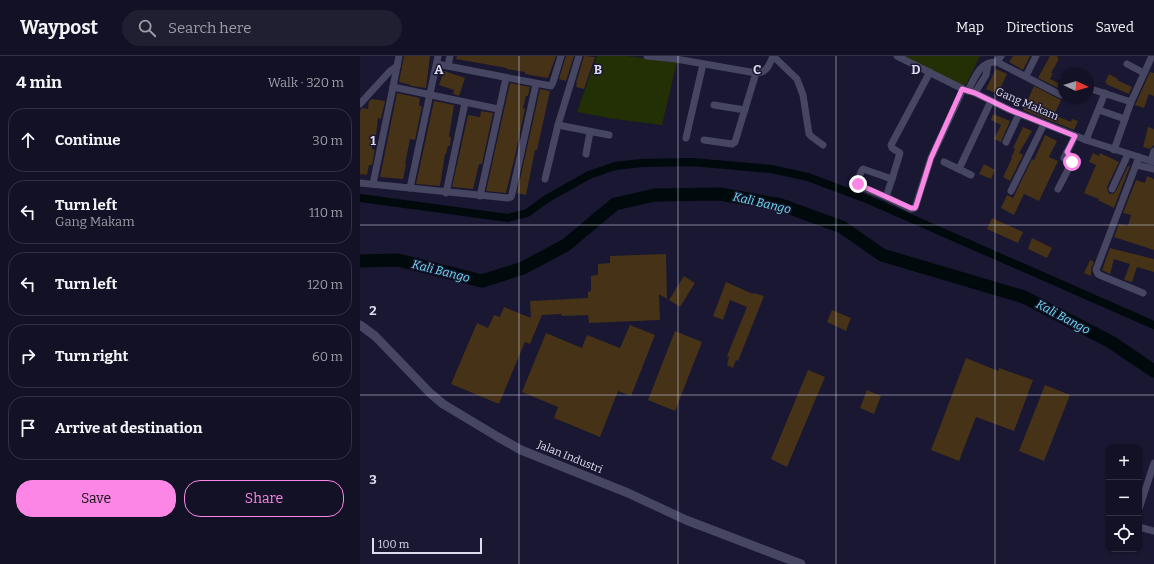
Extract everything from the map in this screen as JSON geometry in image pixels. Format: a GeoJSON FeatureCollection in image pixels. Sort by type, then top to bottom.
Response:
{"type":"FeatureCollection","features":[{"type":"Feature","properties":{"kind":"street"},"geometry":{"type":"LineString","coordinates":[[373,184],[399,56]]}},
{"type":"Feature","properties":{"kind":"street"},"geometry":{"type":"LineString","coordinates":[[410,188],[438,56]]}},
{"type":"Feature","properties":{"kind":"street"},"geometry":{"type":"LineString","coordinates":[[448,66],[450,56]]}},
{"type":"Feature","properties":{"kind":"street"},"geometry":{"type":"LineString","coordinates":[[437,64],[549,86],[552,85],[561,56]]}},
{"type":"Feature","properties":{"kind":"street"},"geometry":{"type":"LineString","coordinates":[[545,179],[558,125],[579,56]]}},
{"type":"Feature","properties":{"kind":"street"},"geometry":{"type":"LineString","coordinates":[[647,56],[761,73],[766,70],[773,56],[796,79],[803,95],[809,134],[823,145]]}},
{"type":"Feature","properties":{"kind":"street","name":"Gang Makam"},"geometry":{"type":"LineString","coordinates":[[897,56],[1019,114],[1075,136],[1128,154],[1138,161],[1153,161]]}},
{"type":"Feature","properties":{"kind":"street"},"geometry":{"type":"LineString","coordinates":[[1026,76],[1036,56]]}},
{"type":"Feature","properties":{"kind":"street"},"geometry":{"type":"LineString","coordinates":[[892,179],[863,169],[857,182],[859,186],[911,208],[916,207],[931,158],[982,66],[999,59],[1058,93]]}},
{"type":"Feature","properties":{"kind":"street"},"geometry":{"type":"LineString","coordinates":[[1114,150],[1131,102],[1144,73],[1152,61]]}},
{"type":"Feature","properties":{"kind":"street"},"geometry":{"type":"LineString","coordinates":[[686,138],[703,64]]}},
{"type":"Feature","properties":{"kind":"street"},"geometry":{"type":"LineString","coordinates":[[1127,64],[1144,73]]}},
{"type":"Feature","properties":{"kind":"street"},"geometry":{"type":"LineString","coordinates":[[360,104],[390,71],[397,66]]}},
{"type":"Feature","properties":{"kind":"street"},"geometry":{"type":"LineString","coordinates":[[704,140],[732,144],[735,142],[756,72]]}},
{"type":"Feature","properties":{"kind":"street"},"geometry":{"type":"LineString","coordinates":[[886,197],[900,153],[892,148],[891,145],[930,72]]}},
{"type":"Feature","properties":{"kind":"street"},"geometry":{"type":"LineString","coordinates":[[480,196],[506,78]]}},
{"type":"Feature","properties":{"kind":"street"},"geometry":{"type":"LineString","coordinates":[[360,182],[446,193],[508,198],[512,196],[536,84]]}},
{"type":"Feature","properties":{"kind":"street"},"geometry":{"type":"LineString","coordinates":[[393,87],[498,109]]}},
{"type":"Feature","properties":{"kind":"street"},"geometry":{"type":"LineString","coordinates":[[1094,90],[1131,102]]}},
{"type":"Feature","properties":{"kind":"street"},"geometry":{"type":"LineString","coordinates":[[1086,140],[1105,94]]}},
{"type":"Feature","properties":{"kind":"street"},"geometry":{"type":"LineString","coordinates":[[959,169],[991,101]]}},
{"type":"Feature","properties":{"kind":"street"},"geometry":{"type":"LineString","coordinates":[[446,193],[465,103]]}},
{"type":"Feature","properties":{"kind":"street"},"geometry":{"type":"LineString","coordinates":[[714,105],[745,110]]}},
{"type":"Feature","properties":{"kind":"street"},"geometry":{"type":"LineString","coordinates":[[1099,110],[1124,119]]}},
{"type":"Feature","properties":{"kind":"street"},"geometry":{"type":"LineString","coordinates":[[1006,142],[1019,114]]}},
{"type":"Feature","properties":{"kind":"street"},"geometry":{"type":"LineString","coordinates":[[1011,191],[1044,124]]}},
{"type":"Feature","properties":{"kind":"street"},"geometry":{"type":"LineString","coordinates":[[558,125],[609,135]]}},
{"type":"Feature","properties":{"kind":"street"},"geometry":{"type":"LineString","coordinates":[[586,154],[590,132]]}},
{"type":"Feature","properties":{"kind":"street"},"geometry":{"type":"LineString","coordinates":[[1058,190],[1072,162],[1071,157],[1065,155],[1075,136]]}},
{"type":"Feature","properties":{"kind":"street"},"geometry":{"type":"LineString","coordinates":[[1153,161],[1154,151]]}},
{"type":"Feature","properties":{"kind":"street"},"geometry":{"type":"LineString","coordinates":[[1112,189],[1128,154]]}},
{"type":"Feature","properties":{"kind":"street"},"geometry":{"type":"LineString","coordinates":[[1143,293],[1102,276],[1098,274],[1096,270],[1138,161],[1154,169]]}},
{"type":"Feature","properties":{"kind":"street"},"geometry":{"type":"LineString","coordinates":[[944,162],[971,175]]}},
{"type":"Feature","properties":{"kind":"street","name":"Jalan Industri"},"geometry":{"type":"LineString","coordinates":[[360,325],[365,327],[375,336],[430,393],[444,404],[521,450],[628,493],[686,520],[801,564]]}},
{"type":"Feature","properties":{"kind":"street"},"geometry":{"type":"LineString","coordinates":[[1142,500],[1154,463]]}},
{"type":"Feature","properties":{"kind":"street"},"geometry":{"type":"LineString","coordinates":[[1142,528],[1154,531]]}},
{"type":"Feature","properties":{"kind":"green space"},"geometry":{"type":"Polygon","coordinates":[[[597,56],[627,56],[677,62],[662,125],[614,119],[577,112],[597,56]]]}},
{"type":"Feature","properties":{"kind":"green space"},"geometry":{"type":"Polygon","coordinates":[[[905,56],[980,56],[966,85],[961,85],[905,56]]]}},
{"type":"Feature","properties":{"kind":"building"},"geometry":{"type":"Polygon","coordinates":[[[404,56],[430,56],[426,88],[411,86],[399,82],[404,56]]]}},
{"type":"Feature","properties":{"kind":"building"},"geometry":{"type":"Polygon","coordinates":[[[457,56],[556,56],[548,78],[525,74],[525,72],[506,69],[507,68],[456,59],[457,56]]]}},
{"type":"Feature","properties":{"kind":"building"},"geometry":{"type":"Polygon","coordinates":[[[566,56],[574,56],[566,81],[559,79],[566,56]]]}},
{"type":"Feature","properties":{"kind":"building"},"geometry":{"type":"Polygon","coordinates":[[[584,56],[595,57],[584,89],[576,87],[576,83],[584,56]]]}},
{"type":"Feature","properties":{"kind":"building"},"geometry":{"type":"Polygon","coordinates":[[[1013,56],[1030,56],[1023,70],[1009,62],[1013,56]]]}},
{"type":"Feature","properties":{"kind":"building"},"geometry":{"type":"Polygon","coordinates":[[[1050,56],[1058,56],[1057,58],[1059,59],[1051,73],[1053,73],[1050,79],[1058,83],[1058,88],[1038,78],[1050,56]]]}},
{"type":"Feature","properties":{"kind":"building"},"geometry":{"type":"Polygon","coordinates":[[[996,69],[1007,74],[1000,89],[1012,94],[1008,101],[1001,98],[1002,96],[986,89],[996,69]]]}},
{"type":"Feature","properties":{"kind":"building"},"geometry":{"type":"Polygon","coordinates":[[[444,71],[465,78],[459,96],[453,94],[454,90],[439,85],[444,71]]]}},
{"type":"Feature","properties":{"kind":"building"},"geometry":{"type":"Polygon","coordinates":[[[1150,72],[1154,73],[1154,96],[1149,94],[1144,108],[1135,105],[1150,72]]]}},
{"type":"Feature","properties":{"kind":"building"},"geometry":{"type":"Polygon","coordinates":[[[1109,74],[1118,79],[1117,80],[1132,87],[1129,94],[1106,84],[1107,83],[1105,82],[1109,74]]]}},
{"type":"Feature","properties":{"kind":"building"},"geometry":{"type":"Polygon","coordinates":[[[510,83],[530,87],[523,108],[525,109],[515,156],[506,193],[486,191],[510,83]]]}},
{"type":"Feature","properties":{"kind":"building"},"geometry":{"type":"Polygon","coordinates":[[[1034,86],[1058,98],[1059,104],[1054,115],[1071,122],[1072,119],[1078,121],[1074,130],[1023,110],[1034,86]]]}},
{"type":"Feature","properties":{"kind":"building"},"geometry":{"type":"Polygon","coordinates":[[[540,89],[550,91],[537,150],[535,150],[526,195],[517,193],[540,89]]]}},
{"type":"Feature","properties":{"kind":"building"},"geometry":{"type":"Polygon","coordinates":[[[397,93],[420,98],[419,106],[422,106],[415,140],[410,139],[403,179],[380,177],[397,93]]]}},
{"type":"Feature","properties":{"kind":"building"},"geometry":{"type":"Polygon","coordinates":[[[372,99],[385,101],[381,119],[378,118],[376,136],[375,135],[372,148],[375,150],[372,165],[369,165],[367,175],[360,174],[360,112],[363,108],[368,109],[369,101],[372,99]]]}},
{"type":"Feature","properties":{"kind":"building"},"geometry":{"type":"Polygon","coordinates":[[[434,101],[454,105],[449,137],[451,137],[450,146],[448,146],[445,154],[440,186],[416,184],[434,101]]]}},
{"type":"Feature","properties":{"kind":"building"},"geometry":{"type":"Polygon","coordinates":[[[481,111],[493,113],[482,164],[479,164],[473,189],[452,187],[468,115],[480,117],[481,111]]]}},
{"type":"Feature","properties":{"kind":"building"},"geometry":{"type":"Polygon","coordinates":[[[993,114],[1010,121],[1001,142],[994,139],[1001,125],[991,120],[993,114]]]}},
{"type":"Feature","properties":{"kind":"building"},"geometry":{"type":"Polygon","coordinates":[[[1023,127],[1032,131],[1019,153],[1023,155],[1010,181],[1003,177],[1012,158],[1015,149],[1013,148],[1023,127]]]}},
{"type":"Feature","properties":{"kind":"building"},"geometry":{"type":"Polygon","coordinates":[[[1148,127],[1154,129],[1154,145],[1150,149],[1143,147],[1148,127]]]}},
{"type":"Feature","properties":{"kind":"building"},"geometry":{"type":"Polygon","coordinates":[[[1045,135],[1057,141],[1049,157],[1058,161],[1039,201],[1024,194],[1014,215],[1001,208],[1007,195],[1013,198],[1032,159],[1034,160],[1045,135]]]}},
{"type":"Feature","properties":{"kind":"building"},"geometry":{"type":"Polygon","coordinates":[[[1093,153],[1099,156],[1100,153],[1119,162],[1107,187],[1110,194],[1113,194],[1116,191],[1128,166],[1130,166],[1114,208],[1098,200],[1099,199],[1084,193],[1096,165],[1089,162],[1093,153]]]}},
{"type":"Feature","properties":{"kind":"building"},"geometry":{"type":"Polygon","coordinates":[[[984,164],[995,170],[991,179],[979,174],[984,164]]]}},
{"type":"Feature","properties":{"kind":"building"},"geometry":{"type":"Polygon","coordinates":[[[1147,176],[1154,179],[1154,250],[1114,237],[1119,224],[1128,226],[1131,215],[1123,213],[1136,180],[1145,183],[1147,176]]]}},
{"type":"Feature","properties":{"kind":"building"},"geometry":{"type":"Polygon","coordinates":[[[992,218],[1023,232],[1018,243],[987,229],[992,218]]]}},
{"type":"Feature","properties":{"kind":"building"},"geometry":{"type":"Polygon","coordinates":[[[1032,238],[1052,248],[1047,258],[1028,249],[1032,238]]]}},
{"type":"Feature","properties":{"kind":"building"},"geometry":{"type":"Polygon","coordinates":[[[1110,248],[1154,259],[1154,272],[1137,267],[1132,282],[1124,280],[1130,264],[1114,259],[1110,274],[1102,270],[1110,248]]]}},
{"type":"Feature","properties":{"kind":"building"},"geometry":{"type":"Polygon","coordinates":[[[666,254],[667,299],[659,294],[660,320],[589,323],[588,315],[542,315],[530,344],[525,342],[499,404],[451,384],[477,323],[488,328],[494,315],[500,317],[504,307],[531,318],[530,301],[588,298],[588,292],[591,291],[591,276],[598,275],[598,264],[610,263],[610,256],[666,254]]]}},
{"type":"Feature","properties":{"kind":"building"},"geometry":{"type":"Polygon","coordinates":[[[1090,260],[1094,262],[1091,269],[1091,276],[1084,273],[1090,260]]]}},
{"type":"Feature","properties":{"kind":"building"},"geometry":{"type":"Polygon","coordinates":[[[684,276],[695,283],[680,307],[669,300],[684,276]]]}},
{"type":"Feature","properties":{"kind":"building"},"geometry":{"type":"Polygon","coordinates":[[[726,282],[753,294],[764,296],[738,361],[736,360],[733,368],[727,365],[729,357],[727,356],[747,307],[730,300],[723,320],[713,316],[726,282]]]}},
{"type":"Feature","properties":{"kind":"building"},"geometry":{"type":"Polygon","coordinates":[[[832,310],[851,318],[846,331],[827,322],[832,310]]]}},
{"type":"Feature","properties":{"kind":"building"},"geometry":{"type":"Polygon","coordinates":[[[630,325],[655,335],[631,396],[618,391],[600,437],[554,418],[558,407],[522,392],[546,333],[582,348],[587,335],[620,348],[630,325]]]}},
{"type":"Feature","properties":{"kind":"building"},"geometry":{"type":"Polygon","coordinates":[[[675,331],[702,342],[675,411],[648,400],[675,331]]]}},
{"type":"Feature","properties":{"kind":"building"},"geometry":{"type":"Polygon","coordinates":[[[966,358],[998,371],[999,368],[1033,380],[1014,431],[976,417],[959,461],[931,450],[966,358]]]}},
{"type":"Feature","properties":{"kind":"building"},"geometry":{"type":"Polygon","coordinates":[[[808,370],[825,377],[787,467],[771,459],[808,370]]]}},
{"type":"Feature","properties":{"kind":"building"},"geometry":{"type":"Polygon","coordinates":[[[1045,385],[1070,395],[1044,461],[1019,451],[1045,385]]]}},
{"type":"Feature","properties":{"kind":"building"},"geometry":{"type":"Polygon","coordinates":[[[867,390],[881,396],[874,414],[860,408],[867,390]]]}},
{"type":"Feature","properties":{"kind":"waterway","name":"Kali Bango"},"geometry":{"type":"LineString","coordinates":[[360,198],[508,218],[527,213],[548,198],[589,175],[615,166],[642,163],[692,162],[771,169],[808,177],[869,200],[1154,325]]}},
{"type":"Feature","properties":{"kind":"waterway","name":"Kali Bango"},"geometry":{"type":"LineString","coordinates":[[360,261],[398,260],[482,281],[523,268],[566,245],[615,204],[655,195],[720,194],[781,205],[842,227],[882,255],[1024,297],[1111,342],[1154,371]]}},
{"type":"Feature","properties":{"kind":"route"},"geometry":{"type":"LineString","coordinates":[[858,184],[859,186],[913,209],[915,208],[931,158],[962,89],[975,93],[1010,110],[1075,136],[1067,152],[1072,159],[1072,162]]}}]}
